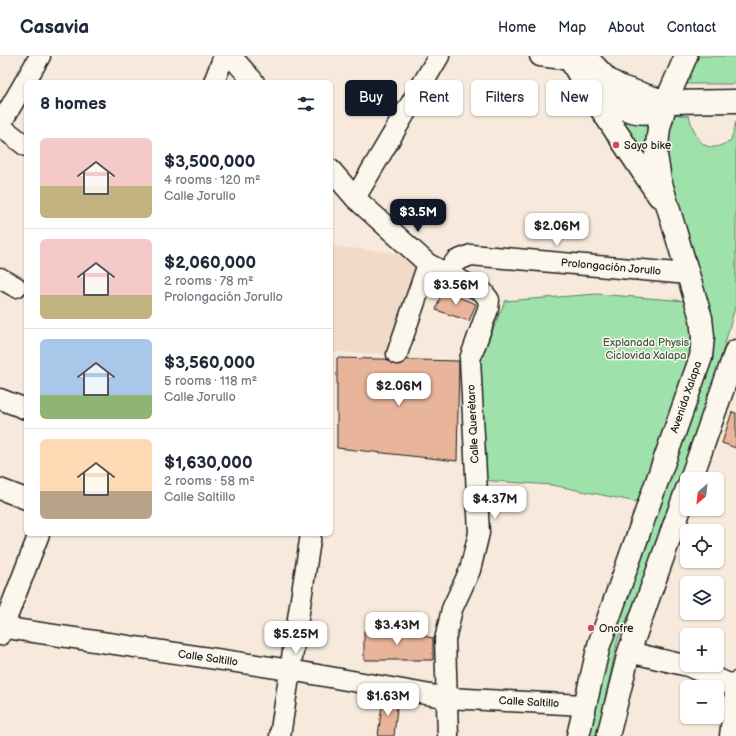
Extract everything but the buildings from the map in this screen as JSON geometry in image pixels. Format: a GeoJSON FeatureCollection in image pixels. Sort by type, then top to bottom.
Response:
{"type":"FeatureCollection","features":[{"type":"Feature","properties":{"kind":"main road","name":"Avenida Xalapa"},"geometry":{"type":"LineString","coordinates":[[578,736],[599,645],[701,358],[703,337],[701,318],[660,180],[656,155],[659,128],[666,102],[686,56]]}},
{"type":"Feature","properties":{"kind":"main road"},"geometry":{"type":"LineString","coordinates":[[575,57],[584,80]]}},
{"type":"Feature","properties":{"kind":"main road"},"geometry":{"type":"LineString","coordinates":[[575,57],[608,80],[621,87],[666,102],[736,101]]}},
{"type":"Feature","properties":{"kind":"main road"},"geometry":{"type":"LineString","coordinates":[[602,97],[618,107],[639,112],[653,111],[666,102]]}},
{"type":"Feature","properties":{"kind":"main road"},"geometry":{"type":"LineString","coordinates":[[602,110],[669,210]]}},
{"type":"Feature","properties":{"kind":"main road"},"geometry":{"type":"LineString","coordinates":[[693,472],[736,351]]}},
{"type":"Feature","properties":{"kind":"main road"},"geometry":{"type":"LineString","coordinates":[[608,736],[629,652],[680,509]]}},
{"type":"Feature","properties":{"kind":"street"},"geometry":{"type":"LineString","coordinates":[[26,80],[40,56]]}},
{"type":"Feature","properties":{"kind":"street"},"geometry":{"type":"LineString","coordinates":[[215,80],[224,56]]}},
{"type":"Feature","properties":{"kind":"street"},"geometry":{"type":"LineString","coordinates":[[231,56],[252,80]]}},
{"type":"Feature","properties":{"kind":"street"},"geometry":{"type":"LineString","coordinates":[[355,198],[439,56]]}},
{"type":"Feature","properties":{"kind":"street"},"geometry":{"type":"LineString","coordinates":[[540,56],[575,57]]}},
{"type":"Feature","properties":{"kind":"street"},"geometry":{"type":"LineString","coordinates":[[24,84],[0,125],[24,144]]}},
{"type":"Feature","properties":{"kind":"street"},"geometry":{"type":"LineString","coordinates":[[333,172],[355,198],[428,264],[446,273]]}},
{"type":"Feature","properties":{"kind":"street","name":"Prolongación Jorullo"},"geometry":{"type":"LineString","coordinates":[[446,273],[456,261],[471,255],[688,274]]}},
{"type":"Feature","properties":{"kind":"street"},"geometry":{"type":"LineString","coordinates":[[397,354],[428,264]]}},
{"type":"Feature","properties":{"kind":"street","name":"Calle Querétaro"},"geometry":{"type":"LineString","coordinates":[[446,273],[484,292],[489,300],[488,309],[470,359],[479,533],[472,564],[452,609],[446,640],[445,670],[448,698],[448,736]]}},
{"type":"Feature","properties":{"kind":"street"},"geometry":{"type":"LineString","coordinates":[[0,399],[24,408]]}},
{"type":"Feature","properties":{"kind":"street"},"geometry":{"type":"LineString","coordinates":[[0,489],[24,498]]}},
{"type":"Feature","properties":{"kind":"street"},"geometry":{"type":"LineString","coordinates":[[1,631],[38,536]]}},
{"type":"Feature","properties":{"kind":"street"},"geometry":{"type":"LineString","coordinates":[[280,736],[311,536]]}},
{"type":"Feature","properties":{"kind":"street","name":"Calle Saltillo"},"geometry":{"type":"LineString","coordinates":[[1,631],[290,670],[448,698],[584,705]]}},
{"type":"Feature","properties":{"kind":"street"},"geometry":{"type":"LineString","coordinates":[[629,652],[688,666],[736,686],[730,736]]}},
{"type":"Feature","properties":{"kind":"shaded area"},"geometry":{"type":"Polygon","coordinates":[[[333,246],[404,254],[419,275],[388,354],[333,352],[333,246]]]}},
{"type":"Feature","properties":{"kind":"green space"},"geometry":{"type":"Polygon","coordinates":[[[697,56],[736,56],[736,84],[684,84],[697,56]]]}},
{"type":"Feature","properties":{"kind":"green space"},"geometry":{"type":"Polygon","coordinates":[[[673,114],[689,116],[695,132],[702,143],[714,147],[731,140],[736,122],[736,304],[702,425],[687,472],[680,472],[680,494],[674,513],[618,639],[597,736],[581,736],[586,714],[708,351],[679,232],[664,142],[673,114]]]}},
{"type":"Feature","properties":{"kind":"green space"},"geometry":{"type":"Polygon","coordinates":[[[608,115],[648,118],[645,152],[648,179],[608,115]]]}},
{"type":"Feature","properties":{"kind":"green space","name":"Explanada Physis Ciclovida Xalapa"},"geometry":{"type":"Polygon","coordinates":[[[597,294],[699,302],[703,332],[647,504],[552,485],[479,480],[475,415],[481,358],[505,301],[597,294]]]}},
{"type":"Feature","properties":{"kind":"place","name":"Sayo bike"},"geometry":{"type":"Point","coordinates":[616,145]}},
{"type":"Feature","properties":{"kind":"place","name":"Onofre"},"geometry":{"type":"Point","coordinates":[591,628]}}]}
